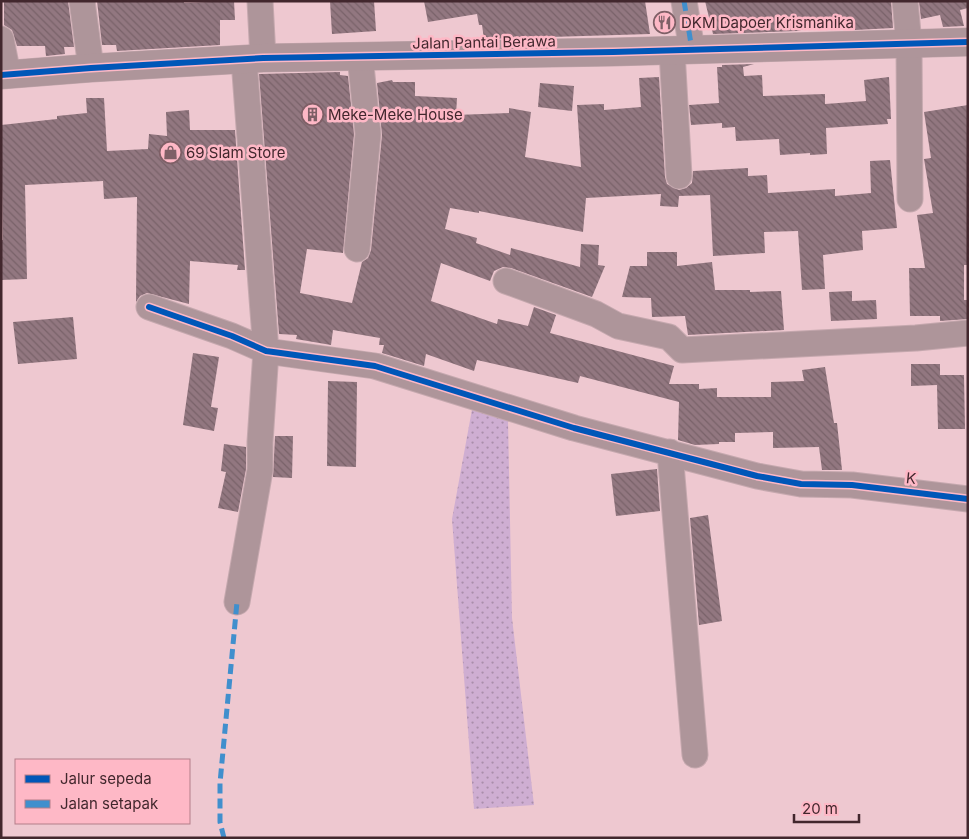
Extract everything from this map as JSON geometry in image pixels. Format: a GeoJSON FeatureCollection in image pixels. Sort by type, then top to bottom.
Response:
{"type":"FeatureCollection","features":[{"type":"Feature","properties":{"kind":"street"},"geometry":{"type":"LineString","coordinates":[[82,1],[91,68]]}},
{"type":"Feature","properties":{"kind":"street"},"geometry":{"type":"LineString","coordinates":[[237,602],[260,470],[266,351],[254,59],[260,1]]}},
{"type":"Feature","properties":{"kind":"street"},"geometry":{"type":"LineString","coordinates":[[679,176],[684,1]]}},
{"type":"Feature","properties":{"kind":"street"},"geometry":{"type":"LineString","coordinates":[[905,1],[909,44],[910,199]]}},
{"type":"Feature","properties":{"kind":"street"},"geometry":{"type":"LineString","coordinates":[[1,38],[5,75]]}},
{"type":"Feature","properties":{"kind":"street","name":"Jalan Pantai Berawa"},"geometry":{"type":"LineString","coordinates":[[5,75],[254,59],[682,51],[968,42]]}},
{"type":"Feature","properties":{"kind":"street"},"geometry":{"type":"LineString","coordinates":[[357,249],[368,134],[360,56]]}},
{"type":"Feature","properties":{"kind":"street"},"geometry":{"type":"LineString","coordinates":[[506,281],[596,314],[618,326],[669,337],[682,350],[916,338],[968,333]]}},
{"type":"Feature","properties":{"kind":"street","name":"K"},"geometry":{"type":"LineString","coordinates":[[150,307],[232,336],[266,351],[375,366],[574,428],[766,478],[801,484],[852,485],[968,499]]}},
{"type":"Feature","properties":{"kind":"street"},"geometry":{"type":"LineString","coordinates":[[670,452],[696,755]]}},
{"type":"Feature","properties":{"kind":"shaded area"},"geometry":{"type":"Polygon","coordinates":[[[473,404],[508,421],[512,618],[534,805],[474,809],[452,519],[473,404]]]}},
{"type":"Feature","properties":{"kind":"building"},"geometry":{"type":"Polygon","coordinates":[[[4,1],[68,1],[74,47],[64,47],[65,54],[46,56],[45,46],[17,46],[12,30],[4,25],[4,1]]]}},
{"type":"Feature","properties":{"kind":"building"},"geometry":{"type":"Polygon","coordinates":[[[97,1],[184,1],[184,3],[234,1],[235,20],[220,20],[220,45],[117,51],[116,45],[102,45],[97,1]]]}},
{"type":"Feature","properties":{"kind":"building"},"geometry":{"type":"Polygon","coordinates":[[[330,1],[374,1],[376,31],[332,34],[330,1]]]}},
{"type":"Feature","properties":{"kind":"building"},"geometry":{"type":"Polygon","coordinates":[[[424,1],[645,1],[650,34],[484,39],[482,25],[479,25],[477,14],[428,22],[424,1]]]}},
{"type":"Feature","properties":{"kind":"building"},"geometry":{"type":"Polygon","coordinates":[[[705,1],[891,1],[893,28],[855,30],[854,24],[824,30],[822,25],[797,31],[713,34],[705,1]]]}},
{"type":"Feature","properties":{"kind":"building"},"geometry":{"type":"Polygon","coordinates":[[[919,1],[967,1],[968,8],[960,10],[964,26],[943,27],[940,15],[921,19],[919,1]]]}},
{"type":"Feature","properties":{"kind":"building"},"geometry":{"type":"Polygon","coordinates":[[[754,64],[743,67],[744,76],[762,75],[763,96],[825,94],[825,104],[866,101],[864,80],[889,77],[891,119],[887,119],[888,124],[826,128],[827,154],[810,155],[810,153],[780,155],[779,139],[736,141],[735,127],[722,128],[722,123],[691,125],[689,105],[719,103],[717,67],[722,67],[722,65],[754,64]]]}},
{"type":"Feature","properties":{"kind":"building"},"geometry":{"type":"Polygon","coordinates":[[[340,72],[340,75],[348,76],[354,134],[343,253],[307,249],[300,293],[352,303],[362,262],[368,258],[371,250],[382,135],[377,83],[392,80],[393,82],[415,82],[415,96],[457,98],[456,115],[509,113],[509,108],[531,112],[525,157],[581,167],[577,105],[604,104],[604,110],[641,107],[639,78],[659,77],[665,177],[667,184],[679,190],[686,188],[692,183],[693,171],[748,168],[748,176],[767,175],[768,193],[835,189],[835,196],[871,193],[870,161],[890,160],[897,228],[862,231],[863,250],[823,255],[825,289],[802,290],[798,231],[764,232],[765,253],[713,256],[710,195],[679,196],[678,207],[660,206],[661,194],[586,198],[583,232],[479,211],[479,213],[450,208],[445,229],[477,238],[476,243],[510,255],[511,248],[580,267],[581,244],[599,245],[598,265],[605,266],[592,297],[511,268],[503,267],[494,271],[490,281],[441,263],[431,301],[497,324],[498,319],[528,326],[534,307],[556,315],[550,333],[674,366],[669,384],[699,384],[699,389],[717,388],[717,397],[771,397],[771,382],[804,381],[802,370],[825,367],[834,423],[837,423],[842,470],[822,470],[819,447],[773,448],[773,432],[735,433],[735,442],[719,442],[719,444],[695,445],[678,440],[679,402],[580,376],[578,383],[477,360],[474,371],[426,354],[424,366],[382,353],[384,345],[379,345],[380,338],[333,330],[331,345],[296,339],[297,335],[279,334],[259,74],[340,72]]]}},
{"type":"Feature","properties":{"kind":"building"},"geometry":{"type":"Polygon","coordinates":[[[540,83],[574,86],[572,111],[538,107],[540,83]]]}},
{"type":"Feature","properties":{"kind":"building"},"geometry":{"type":"Polygon","coordinates":[[[86,98],[104,98],[107,151],[148,149],[149,134],[167,136],[166,112],[189,110],[190,130],[235,130],[245,270],[237,270],[238,265],[190,261],[189,304],[147,293],[140,296],[136,302],[137,197],[104,199],[103,181],[25,185],[27,279],[1,280],[1,240],[3,240],[1,125],[57,119],[57,116],[87,113],[86,98]]]}},
{"type":"Feature","properties":{"kind":"building"},"geometry":{"type":"Polygon","coordinates":[[[968,105],[968,265],[964,265],[964,300],[968,300],[968,319],[940,321],[940,316],[910,316],[909,268],[925,268],[917,215],[933,213],[924,159],[931,158],[924,112],[968,105]]]}},
{"type":"Feature","properties":{"kind":"building"},"geometry":{"type":"Polygon","coordinates":[[[647,252],[677,252],[677,266],[712,262],[715,290],[781,291],[784,330],[688,335],[685,316],[652,317],[651,298],[622,297],[630,266],[647,266],[647,252]]]}},
{"type":"Feature","properties":{"kind":"building"},"geometry":{"type":"Polygon","coordinates":[[[852,291],[852,301],[876,300],[877,319],[831,321],[829,292],[852,291]]]}},
{"type":"Feature","properties":{"kind":"building"},"geometry":{"type":"Polygon","coordinates":[[[73,317],[77,359],[18,364],[13,322],[73,317]]]}},
{"type":"Feature","properties":{"kind":"building"},"geometry":{"type":"Polygon","coordinates":[[[193,353],[219,357],[211,407],[218,408],[214,431],[183,425],[193,353]]]}},
{"type":"Feature","properties":{"kind":"building"},"geometry":{"type":"Polygon","coordinates":[[[911,364],[940,364],[940,375],[964,375],[965,429],[938,429],[937,385],[911,386],[911,364]]]}},
{"type":"Feature","properties":{"kind":"building"},"geometry":{"type":"Polygon","coordinates":[[[328,381],[357,382],[356,467],[327,466],[328,381]]]}},
{"type":"Feature","properties":{"kind":"building"},"geometry":{"type":"Polygon","coordinates":[[[275,436],[293,436],[292,478],[273,477],[275,436]]]}},
{"type":"Feature","properties":{"kind":"building"},"geometry":{"type":"Polygon","coordinates":[[[224,444],[246,447],[246,469],[238,512],[218,508],[226,472],[221,471],[224,444]]]}},
{"type":"Feature","properties":{"kind":"building"},"geometry":{"type":"Polygon","coordinates":[[[657,469],[660,511],[616,516],[611,474],[657,469]]]}},
{"type":"Feature","properties":{"kind":"building"},"geometry":{"type":"Polygon","coordinates":[[[708,515],[722,621],[699,625],[690,518],[708,515]]]}},
{"type":"Feature","properties":{"kind":"marked path"},"geometry":{"type":"LineString","coordinates":[[684,1],[692,50]]}},
{"type":"Feature","properties":{"kind":"marked path"},"geometry":{"type":"LineString","coordinates":[[224,838],[220,822],[220,783],[237,602]]}},
{"type":"Feature","properties":{"kind":"cycle path"},"geometry":{"type":"LineString","coordinates":[[1,75],[263,58],[613,52],[968,42]]}},
{"type":"Feature","properties":{"kind":"cycle path"},"geometry":{"type":"LineString","coordinates":[[149,307],[232,336],[266,351],[375,366],[574,428],[757,476],[801,484],[852,485],[968,499]]}},
{"type":"Feature","properties":{"kind":"place","name":"DKM Dapoer Krismanika"},"geometry":{"type":"Point","coordinates":[665,22]}},
{"type":"Feature","properties":{"kind":"place","name":"Meke-Meke House"},"geometry":{"type":"Point","coordinates":[312,114]}},
{"type":"Feature","properties":{"kind":"place","name":"69 Slam Store"},"geometry":{"type":"Point","coordinates":[170,152]}}]}
